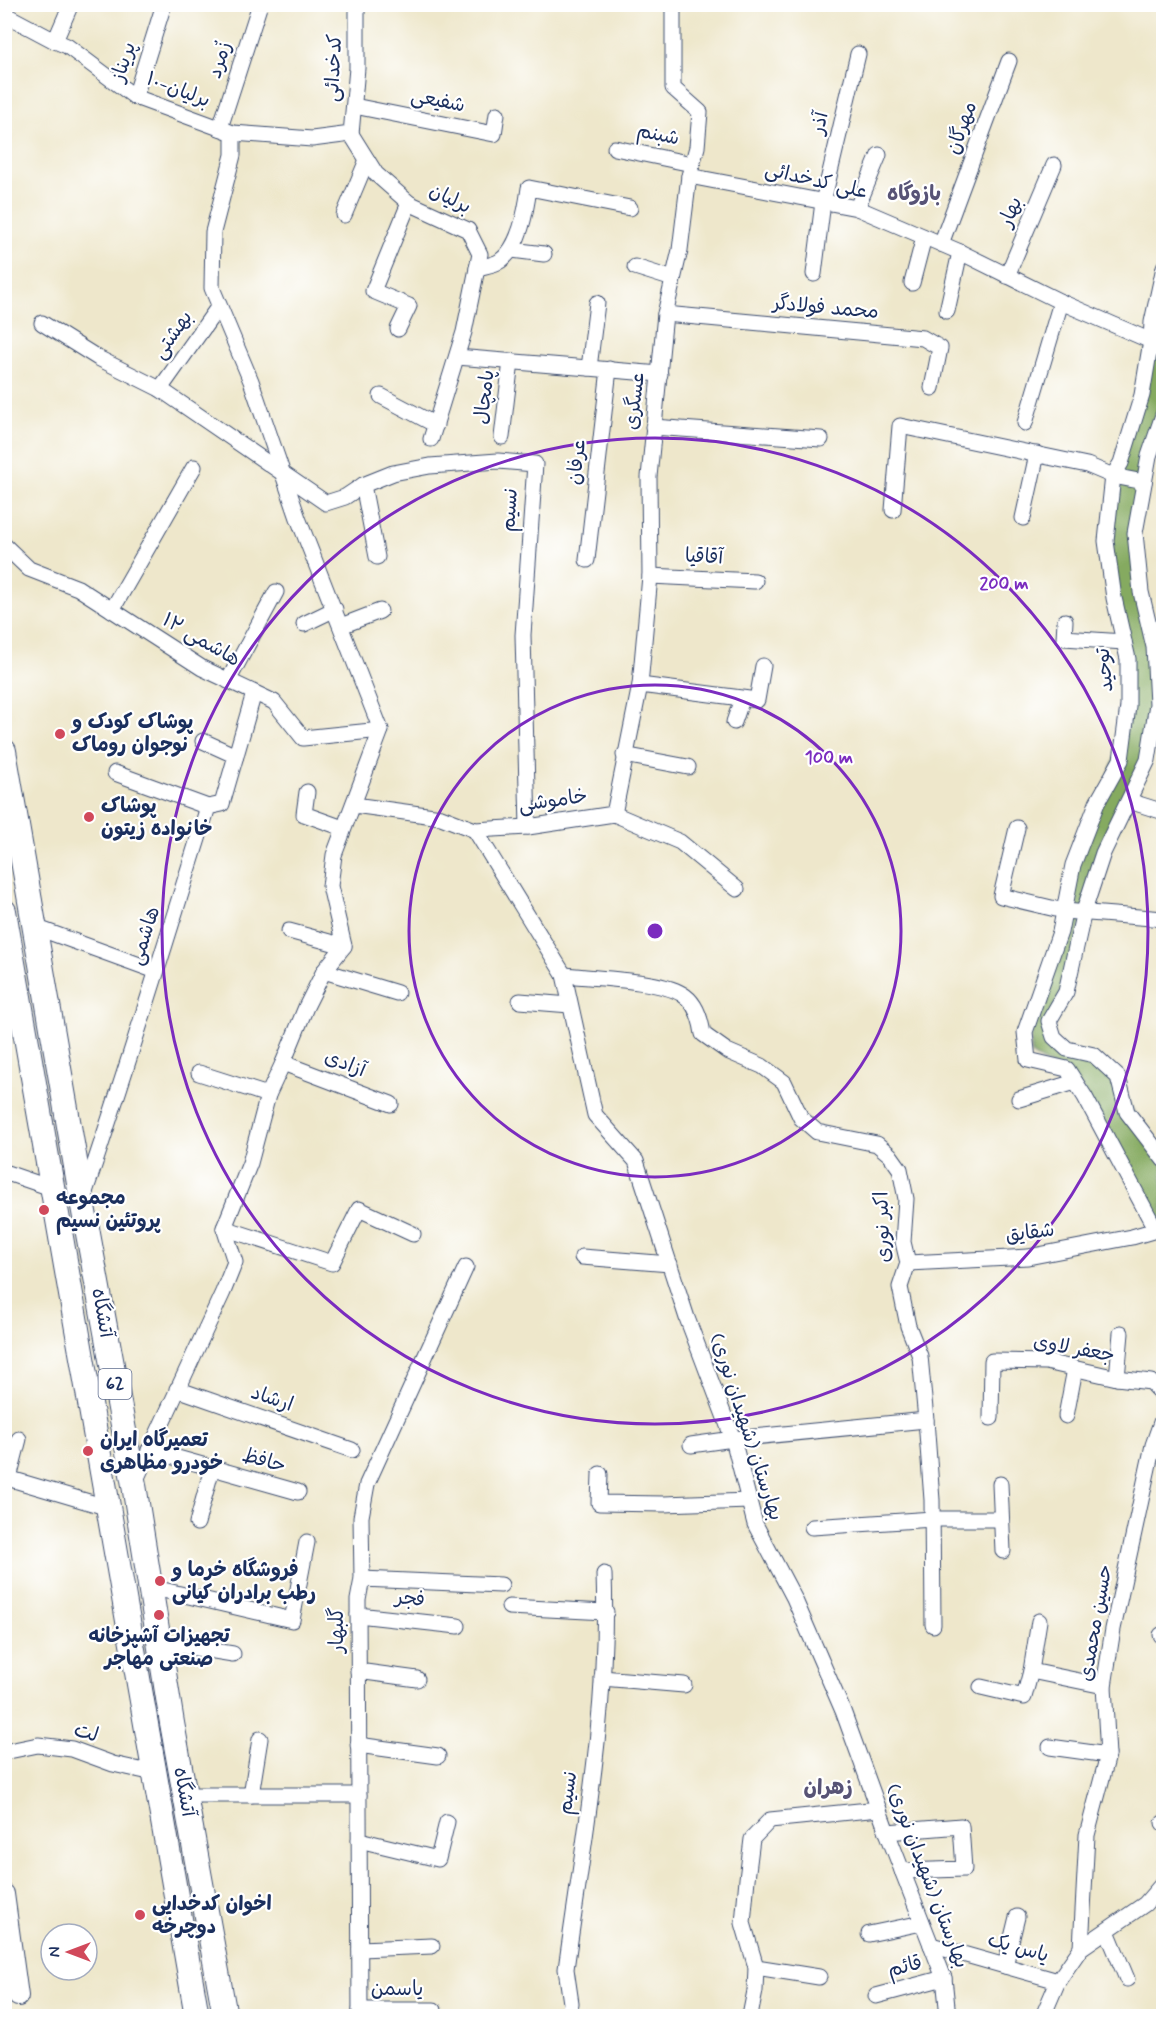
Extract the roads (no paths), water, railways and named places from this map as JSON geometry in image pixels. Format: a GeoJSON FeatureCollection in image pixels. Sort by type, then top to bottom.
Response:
{"type":"FeatureCollection","features":[{"type":"Feature","properties":{"kind":"main road","name":"آتشگاه"},"geometry":{"type":"LineString","coordinates":[[4,751],[225,2016]]}},
{"type":"Feature","properties":{"kind":"main road"},"geometry":{"type":"LineString","coordinates":[[4,894],[29,892]]}},
{"type":"Feature","properties":{"kind":"main road","name":"آتشگاه"},"geometry":{"type":"LineString","coordinates":[[4,911],[197,2016]]}},
{"type":"Feature","properties":{"kind":"main road"},"geometry":{"type":"LineString","coordinates":[[4,973],[20,995]]}},
{"type":"Feature","properties":{"kind":"street"},"geometry":{"type":"LineString","coordinates":[[55,41],[70,4]]}},
{"type":"Feature","properties":{"kind":"street","name":"پریناز"},"geometry":{"type":"LineString","coordinates":[[135,98],[165,4]]}},
{"type":"Feature","properties":{"kind":"street","name":"زُمرد"},"geometry":{"type":"LineString","coordinates":[[260,4],[226,131],[233,155],[213,232],[212,288],[251,381],[298,518],[381,729]]}},
{"type":"Feature","properties":{"kind":"street","name":"کدخدائی"},"geometry":{"type":"LineString","coordinates":[[351,134],[357,68],[357,4]]}},
{"type":"Feature","properties":{"kind":"street","name":"عسگری"},"geometry":{"type":"LineString","coordinates":[[614,814],[639,685],[650,576],[648,477],[665,314],[680,250],[690,170],[697,147],[700,112],[673,88],[673,4]]}},
{"type":"Feature","properties":{"kind":"street","name":"۱۰-برلیان"},"geometry":{"type":"LineString","coordinates":[[7,18],[67,46],[135,98],[226,131],[312,139],[351,134]]}},
{"type":"Feature","properties":{"kind":"street","name":"آذر"},"geometry":{"type":"LineString","coordinates":[[814,274],[823,202],[858,54]]}},
{"type":"Feature","properties":{"kind":"street","name":"مهرگان"},"geometry":{"type":"LineString","coordinates":[[941,244],[1009,60]]}},
{"type":"Feature","properties":{"kind":"street","name":"شفیعی"},"geometry":{"type":"LineString","coordinates":[[354,106],[494,134],[497,114]]}},
{"type":"Feature","properties":{"kind":"street","name":"برلیان"},"geometry":{"type":"LineString","coordinates":[[351,134],[376,174],[409,203],[468,230],[480,254],[457,357],[434,432],[381,396]]}},
{"type":"Feature","properties":{"kind":"street","name":"شبنم"},"geometry":{"type":"LineString","coordinates":[[615,148],[690,170]]}},
{"type":"Feature","properties":{"kind":"street"},"geometry":{"type":"LineString","coordinates":[[857,208],[879,155]]}},
{"type":"Feature","properties":{"kind":"street"},"geometry":{"type":"LineString","coordinates":[[344,215],[367,160]]}},
{"type":"Feature","properties":{"kind":"street","name":"بهار"},"geometry":{"type":"LineString","coordinates":[[1007,276],[1054,165]]}},
{"type":"Feature","properties":{"kind":"street","name":"علی کدخدائی"},"geometry":{"type":"LineString","coordinates":[[690,170],[857,208],[960,252],[1061,302],[1157,340]]}},
{"type":"Feature","properties":{"kind":"street"},"geometry":{"type":"LineString","coordinates":[[477,268],[498,262],[512,250],[526,209],[529,188],[630,208]]}},
{"type":"Feature","properties":{"kind":"street"},"geometry":{"type":"LineString","coordinates":[[399,329],[409,306],[373,291],[409,203]]}},
{"type":"Feature","properties":{"kind":"street"},"geometry":{"type":"LineString","coordinates":[[912,283],[924,237]]}},
{"type":"Feature","properties":{"kind":"street"},"geometry":{"type":"LineString","coordinates":[[512,250],[544,254]]}},
{"type":"Feature","properties":{"kind":"street"},"geometry":{"type":"LineString","coordinates":[[947,311],[960,252]]}},
{"type":"Feature","properties":{"kind":"street"},"geometry":{"type":"LineString","coordinates":[[635,267],[673,279]]}},
{"type":"Feature","properties":{"kind":"street","name":"توحید"},"geometry":{"type":"LineString","coordinates":[[1075,1082],[1067,1069],[1028,1060],[1025,1032],[1060,932],[1073,866],[1098,803],[1121,760],[1128,706],[1128,660],[1114,598],[1106,541],[1113,476],[1121,464],[1157,340],[1152,321],[1164,267]]}},
{"type":"Feature","properties":{"kind":"street"},"geometry":{"type":"LineString","coordinates":[[1024,423],[1061,302]]}},
{"type":"Feature","properties":{"kind":"street"},"geometry":{"type":"LineString","coordinates":[[590,368],[597,303]]}},
{"type":"Feature","properties":{"kind":"street","name":"بهشتی"},"geometry":{"type":"LineString","coordinates":[[160,389],[219,306]]}},
{"type":"Feature","properties":{"kind":"street","name":"محمد فولادگر"},"geometry":{"type":"LineString","coordinates":[[665,314],[923,338],[940,348],[932,388]]}},
{"type":"Feature","properties":{"kind":"street"},"geometry":{"type":"LineString","coordinates":[[42,323],[98,358],[160,389],[284,474]]}},
{"type":"Feature","properties":{"kind":"street"},"geometry":{"type":"LineString","coordinates":[[457,357],[660,374]]}},
{"type":"Feature","properties":{"kind":"street","name":"پامچال"},"geometry":{"type":"LineString","coordinates":[[501,437],[511,361]]}},
{"type":"Feature","properties":{"kind":"street","name":"عرفان"},"geometry":{"type":"LineString","coordinates":[[587,560],[609,369]]}},
{"type":"Feature","properties":{"kind":"street"},"geometry":{"type":"LineString","coordinates":[[1164,412],[1149,456],[1135,533],[1141,592],[1154,647],[1157,704],[1148,760],[1103,853],[1084,911],[1066,992],[1049,1021],[1054,1037],[1067,1049],[1094,1055],[1118,1077],[1127,1112],[1164,1160]]}},
{"type":"Feature","properties":{"kind":"street"},"geometry":{"type":"LineString","coordinates":[[893,510],[900,426],[1087,465],[1113,476],[1144,482]]}},
{"type":"Feature","properties":{"kind":"street"},"geometry":{"type":"LineString","coordinates":[[653,427],[821,439]]}},
{"type":"Feature","properties":{"kind":"street"},"geometry":{"type":"LineString","coordinates":[[1023,518],[1037,454]]}},
{"type":"Feature","properties":{"kind":"street","name":"نسیم"},"geometry":{"type":"LineString","coordinates":[[284,474],[326,503],[345,497],[363,485],[393,473],[430,466],[498,461],[535,464],[523,634],[528,827]]}},
{"type":"Feature","properties":{"kind":"street"},"geometry":{"type":"LineString","coordinates":[[112,610],[194,467]]}},
{"type":"Feature","properties":{"kind":"street"},"geometry":{"type":"LineString","coordinates":[[363,485],[377,557]]}},
{"type":"Feature","properties":{"kind":"street","name":"۱۲ هاشمی"},"geometry":{"type":"LineString","coordinates":[[4,545],[29,569],[78,588],[202,669],[274,702],[303,738],[381,729]]}},
{"type":"Feature","properties":{"kind":"street","name":"آقاقیا"},"geometry":{"type":"LineString","coordinates":[[650,576],[755,581]]}},
{"type":"Feature","properties":{"kind":"street"},"geometry":{"type":"LineString","coordinates":[[228,681],[276,591]]}},
{"type":"Feature","properties":{"kind":"street"},"geometry":{"type":"LineString","coordinates":[[304,624],[334,609]]}},
{"type":"Feature","properties":{"kind":"street"},"geometry":{"type":"LineString","coordinates":[[341,626],[380,611]]}},
{"type":"Feature","properties":{"kind":"street"},"geometry":{"type":"LineString","coordinates":[[1065,621],[1064,638],[1124,642]]}},
{"type":"Feature","properties":{"kind":"street"},"geometry":{"type":"LineString","coordinates":[[639,685],[757,700],[763,666]]}},
{"type":"Feature","properties":{"kind":"street","name":"هاشمی"},"geometry":{"type":"LineString","coordinates":[[82,1201],[119,1095],[208,807],[222,804],[254,693]]}},
{"type":"Feature","properties":{"kind":"street"},"geometry":{"type":"LineString","coordinates":[[734,722],[742,699]]}},
{"type":"Feature","properties":{"kind":"street"},"geometry":{"type":"LineString","coordinates":[[344,946],[330,886],[334,855],[381,729]]}},
{"type":"Feature","properties":{"kind":"street"},"geometry":{"type":"LineString","coordinates":[[202,741],[236,756]]}},
{"type":"Feature","properties":{"kind":"street"},"geometry":{"type":"LineString","coordinates":[[624,755],[688,767]]}},
{"type":"Feature","properties":{"kind":"street"},"geometry":{"type":"LineString","coordinates":[[115,773],[208,807]]}},
{"type":"Feature","properties":{"kind":"street"},"geometry":{"type":"LineString","coordinates":[[307,792],[304,814],[343,828]]}},
{"type":"Feature","properties":{"kind":"street"},"geometry":{"type":"LineString","coordinates":[[1129,801],[1164,812]]}},
{"type":"Feature","properties":{"kind":"street","name":"خاموشی"},"geometry":{"type":"LineString","coordinates":[[354,805],[441,817],[475,830],[528,827],[614,814],[680,842],[737,890]]}},
{"type":"Feature","properties":{"kind":"street"},"geometry":{"type":"LineString","coordinates":[[1092,818],[1117,826]]}},
{"type":"Feature","properties":{"kind":"street"},"geometry":{"type":"LineString","coordinates":[[1017,828],[1001,896],[1064,911],[1164,919]]}},
{"type":"Feature","properties":{"kind":"street","name":"بهارستان (شهیدان نوری)"},"geometry":{"type":"LineString","coordinates":[[475,830],[564,975],[595,1115],[636,1161],[687,1318],[733,1439],[754,1524],[794,1598],[843,1711],[944,1978],[948,2016]]}},
{"type":"Feature","properties":{"kind":"street"},"geometry":{"type":"LineString","coordinates":[[35,927],[156,971]]}},
{"type":"Feature","properties":{"kind":"street"},"geometry":{"type":"LineString","coordinates":[[289,931],[344,946]]}},
{"type":"Feature","properties":{"kind":"street"},"geometry":{"type":"LineString","coordinates":[[134,1485],[235,1262],[224,1228],[250,1163],[268,1095],[324,971],[344,946]]}},
{"type":"Feature","properties":{"kind":"street"},"geometry":{"type":"LineString","coordinates":[[324,971],[397,993]]}},
{"type":"Feature","properties":{"kind":"street","name":"اکبر نوری"},"geometry":{"type":"LineString","coordinates":[[564,975],[662,987],[684,994],[700,1016],[703,1034],[727,1051],[762,1066],[784,1082],[801,1118],[817,1132],[877,1144],[890,1155],[900,1169],[906,1199],[903,1242],[908,1263],[900,1287],[908,1326],[920,1356],[933,1520],[933,1625]]}},
{"type":"Feature","properties":{"kind":"street"},"geometry":{"type":"LineString","coordinates":[[520,1001],[570,1005]]}},
{"type":"Feature","properties":{"kind":"street","name":"آزادی"},"geometry":{"type":"LineString","coordinates":[[283,1063],[391,1104]]}},
{"type":"Feature","properties":{"kind":"street"},"geometry":{"type":"LineString","coordinates":[[199,1073],[268,1095]]}},
{"type":"Feature","properties":{"kind":"street"},"geometry":{"type":"LineString","coordinates":[[1019,1099],[1075,1082],[1161,1230]]}},
{"type":"Feature","properties":{"kind":"street"},"geometry":{"type":"LineString","coordinates":[[4,1172],[54,1189]]}},
{"type":"Feature","properties":{"kind":"street"},"geometry":{"type":"LineString","coordinates":[[224,1228],[332,1263],[359,1209],[413,1234]]}},
{"type":"Feature","properties":{"kind":"street","name":"شقایق"},"geometry":{"type":"LineString","coordinates":[[908,1263],[1028,1257],[1161,1230]]}},
{"type":"Feature","properties":{"kind":"street"},"geometry":{"type":"LineString","coordinates":[[582,1257],[670,1264]]}},
{"type":"Feature","properties":{"kind":"street","name":"گلبهار"},"geometry":{"type":"LineString","coordinates":[[360,2013],[358,1600],[362,1579],[361,1517],[366,1484],[466,1267]]}},
{"type":"Feature","properties":{"kind":"street"},"geometry":{"type":"LineString","coordinates":[[1118,1378],[1121,1333]]}},
{"type":"Feature","properties":{"kind":"street","name":"جعفر لاوی"},"geometry":{"type":"LineString","coordinates":[[991,1418],[992,1361],[1046,1362],[1118,1378],[1151,1382],[1164,1396]]}},
{"type":"Feature","properties":{"kind":"street"},"geometry":{"type":"LineString","coordinates":[[1065,1416],[1075,1369]]}},
{"type":"Feature","properties":{"kind":"street","name":"ارشاد"},"geometry":{"type":"LineString","coordinates":[[177,1389],[352,1450]]}},
{"type":"Feature","properties":{"kind":"street","name":"حسین محمدی"},"geometry":{"type":"LineString","coordinates":[[1081,1948],[1087,1834],[1108,1755],[1104,1686],[1113,1629],[1153,1445],[1164,1414]]}},
{"type":"Feature","properties":{"kind":"street"},"geometry":{"type":"LineString","coordinates":[[691,1445],[926,1420]]}},
{"type":"Feature","properties":{"kind":"street"},"geometry":{"type":"LineString","coordinates":[[19,1439],[7,1477],[109,1508]]}},
{"type":"Feature","properties":{"kind":"street","name":"حافظ"},"geometry":{"type":"LineString","coordinates":[[149,1450],[298,1492]]}},
{"type":"Feature","properties":{"kind":"street"},"geometry":{"type":"LineString","coordinates":[[197,1523],[212,1468]]}},
{"type":"Feature","properties":{"kind":"street"},"geometry":{"type":"LineString","coordinates":[[600,1474],[598,1503],[664,1504],[748,1501]]}},
{"type":"Feature","properties":{"kind":"street"},"geometry":{"type":"LineString","coordinates":[[1000,1484],[1003,1551]]}},
{"type":"Feature","properties":{"kind":"street"},"geometry":{"type":"LineString","coordinates":[[813,1527],[933,1520],[1000,1519]]}},
{"type":"Feature","properties":{"kind":"street"},"geometry":{"type":"LineString","coordinates":[[150,1587],[292,1620],[307,1542]]}},
{"type":"Feature","properties":{"kind":"street","name":"نسیم"},"geometry":{"type":"LineString","coordinates":[[569,2016],[571,2003],[566,1969],[599,1724],[606,1612],[604,1574]]}},
{"type":"Feature","properties":{"kind":"street"},"geometry":{"type":"LineString","coordinates":[[362,1579],[501,1585]]}},
{"type":"Feature","properties":{"kind":"street"},"geometry":{"type":"LineString","coordinates":[[509,1607],[606,1612]]}},
{"type":"Feature","properties":{"kind":"street","name":"فجر"},"geometry":{"type":"LineString","coordinates":[[358,1615],[458,1626]]}},
{"type":"Feature","properties":{"kind":"street"},"geometry":{"type":"LineString","coordinates":[[981,1687],[1024,1696],[1031,1671],[1039,1621]]}},
{"type":"Feature","properties":{"kind":"street"},"geometry":{"type":"LineString","coordinates":[[159,1642],[233,1654]]}},
{"type":"Feature","properties":{"kind":"street"},"geometry":{"type":"LineString","coordinates":[[358,1671],[417,1679]]}},
{"type":"Feature","properties":{"kind":"street"},"geometry":{"type":"LineString","coordinates":[[1031,1671],[1104,1686]]}},
{"type":"Feature","properties":{"kind":"street"},"geometry":{"type":"LineString","coordinates":[[602,1678],[684,1685]]}},
{"type":"Feature","properties":{"kind":"street"},"geometry":{"type":"LineString","coordinates":[[251,1795],[261,1739]]}},
{"type":"Feature","properties":{"kind":"street","name":"لت"},"geometry":{"type":"LineString","coordinates":[[4,1752],[38,1745],[72,1749],[113,1764],[154,1773]]}},
{"type":"Feature","properties":{"kind":"street"},"geometry":{"type":"LineString","coordinates":[[358,1745],[438,1756]]}},
{"type":"Feature","properties":{"kind":"street"},"geometry":{"type":"LineString","coordinates":[[1050,1747],[1108,1755]]}},
{"type":"Feature","properties":{"kind":"street"},"geometry":{"type":"LineString","coordinates":[[185,1795],[359,1795]]}},
{"type":"Feature","properties":{"kind":"street"},"geometry":{"type":"LineString","coordinates":[[750,2016],[755,1991],[756,1967],[743,1923],[752,1839],[770,1820],[879,1809]]}},
{"type":"Feature","properties":{"kind":"street"},"geometry":{"type":"LineString","coordinates":[[359,1840],[438,1860],[447,1822]]}},
{"type":"Feature","properties":{"kind":"street"},"geometry":{"type":"LineString","coordinates":[[887,1832],[961,1826],[964,1869],[902,1871]]}},
{"type":"Feature","properties":{"kind":"street"},"geometry":{"type":"LineString","coordinates":[[1043,2016],[1058,1981],[1081,1948],[1145,1904],[1164,1882]]}},
{"type":"Feature","properties":{"kind":"street"},"geometry":{"type":"LineString","coordinates":[[4,1894],[11,1997]]}},
{"type":"Feature","properties":{"kind":"street"},"geometry":{"type":"LineString","coordinates":[[1005,1966],[1017,1917]]}},
{"type":"Feature","properties":{"kind":"street"},"geometry":{"type":"LineString","coordinates":[[869,1934],[922,1923]]}},
{"type":"Feature","properties":{"kind":"street"},"geometry":{"type":"LineString","coordinates":[[1107,1931],[1127,1978]]}},
{"type":"Feature","properties":{"kind":"street"},"geometry":{"type":"LineString","coordinates":[[360,1948],[432,1946]]}},
{"type":"Feature","properties":{"kind":"street","name":"یاس یک"},"geometry":{"type":"LineString","coordinates":[[931,1946],[1058,1981]]}},
{"type":"Feature","properties":{"kind":"street"},"geometry":{"type":"LineString","coordinates":[[756,1967],[819,1977]]}},
{"type":"Feature","properties":{"kind":"street","name":"قائم"},"geometry":{"type":"LineString","coordinates":[[876,1996],[944,1978]]}},
{"type":"Feature","properties":{"kind":"street","name":"یاسمن"},"geometry":{"type":"LineString","coordinates":[[360,2013],[434,2010]]}},
{"type":"Feature","properties":{"kind":"place","name":"پوشاک کودک و نوجوان روماک"},"geometry":{"type":"Point","coordinates":[60,734]}},
{"type":"Feature","properties":{"kind":"place","name":"پوشاک خانواده زیتون"},"geometry":{"type":"Point","coordinates":[89,817]}},
{"type":"Feature","properties":{"kind":"place","name":"مجموعه پروتئین نسیم"},"geometry":{"type":"Point","coordinates":[44,1210]}},
{"type":"Feature","properties":{"kind":"place","name":"تعمیرگاه ایران خودرو مظاهری"},"geometry":{"type":"Point","coordinates":[88,1451]}},
{"type":"Feature","properties":{"kind":"place","name":"فروشگاه خرما و رطب برادران کیانی"},"geometry":{"type":"Point","coordinates":[160,1581]}},
{"type":"Feature","properties":{"kind":"place","name":"تجهیزات آشپزخانه صنعتی مهاجر"},"geometry":{"type":"Point","coordinates":[159,1615]}},
{"type":"Feature","properties":{"kind":"place","name":"اخوان کدخدایی دوچرخه"},"geometry":{"type":"Point","coordinates":[140,1915]}},
{"type":"Feature","properties":{"kind":"district","name":"بازوگاه"},"geometry":{"type":"Point","coordinates":[914,194]}},
{"type":"Feature","properties":{"kind":"district","name":"زهران"},"geometry":{"type":"Point","coordinates":[828,1788]}}]}
